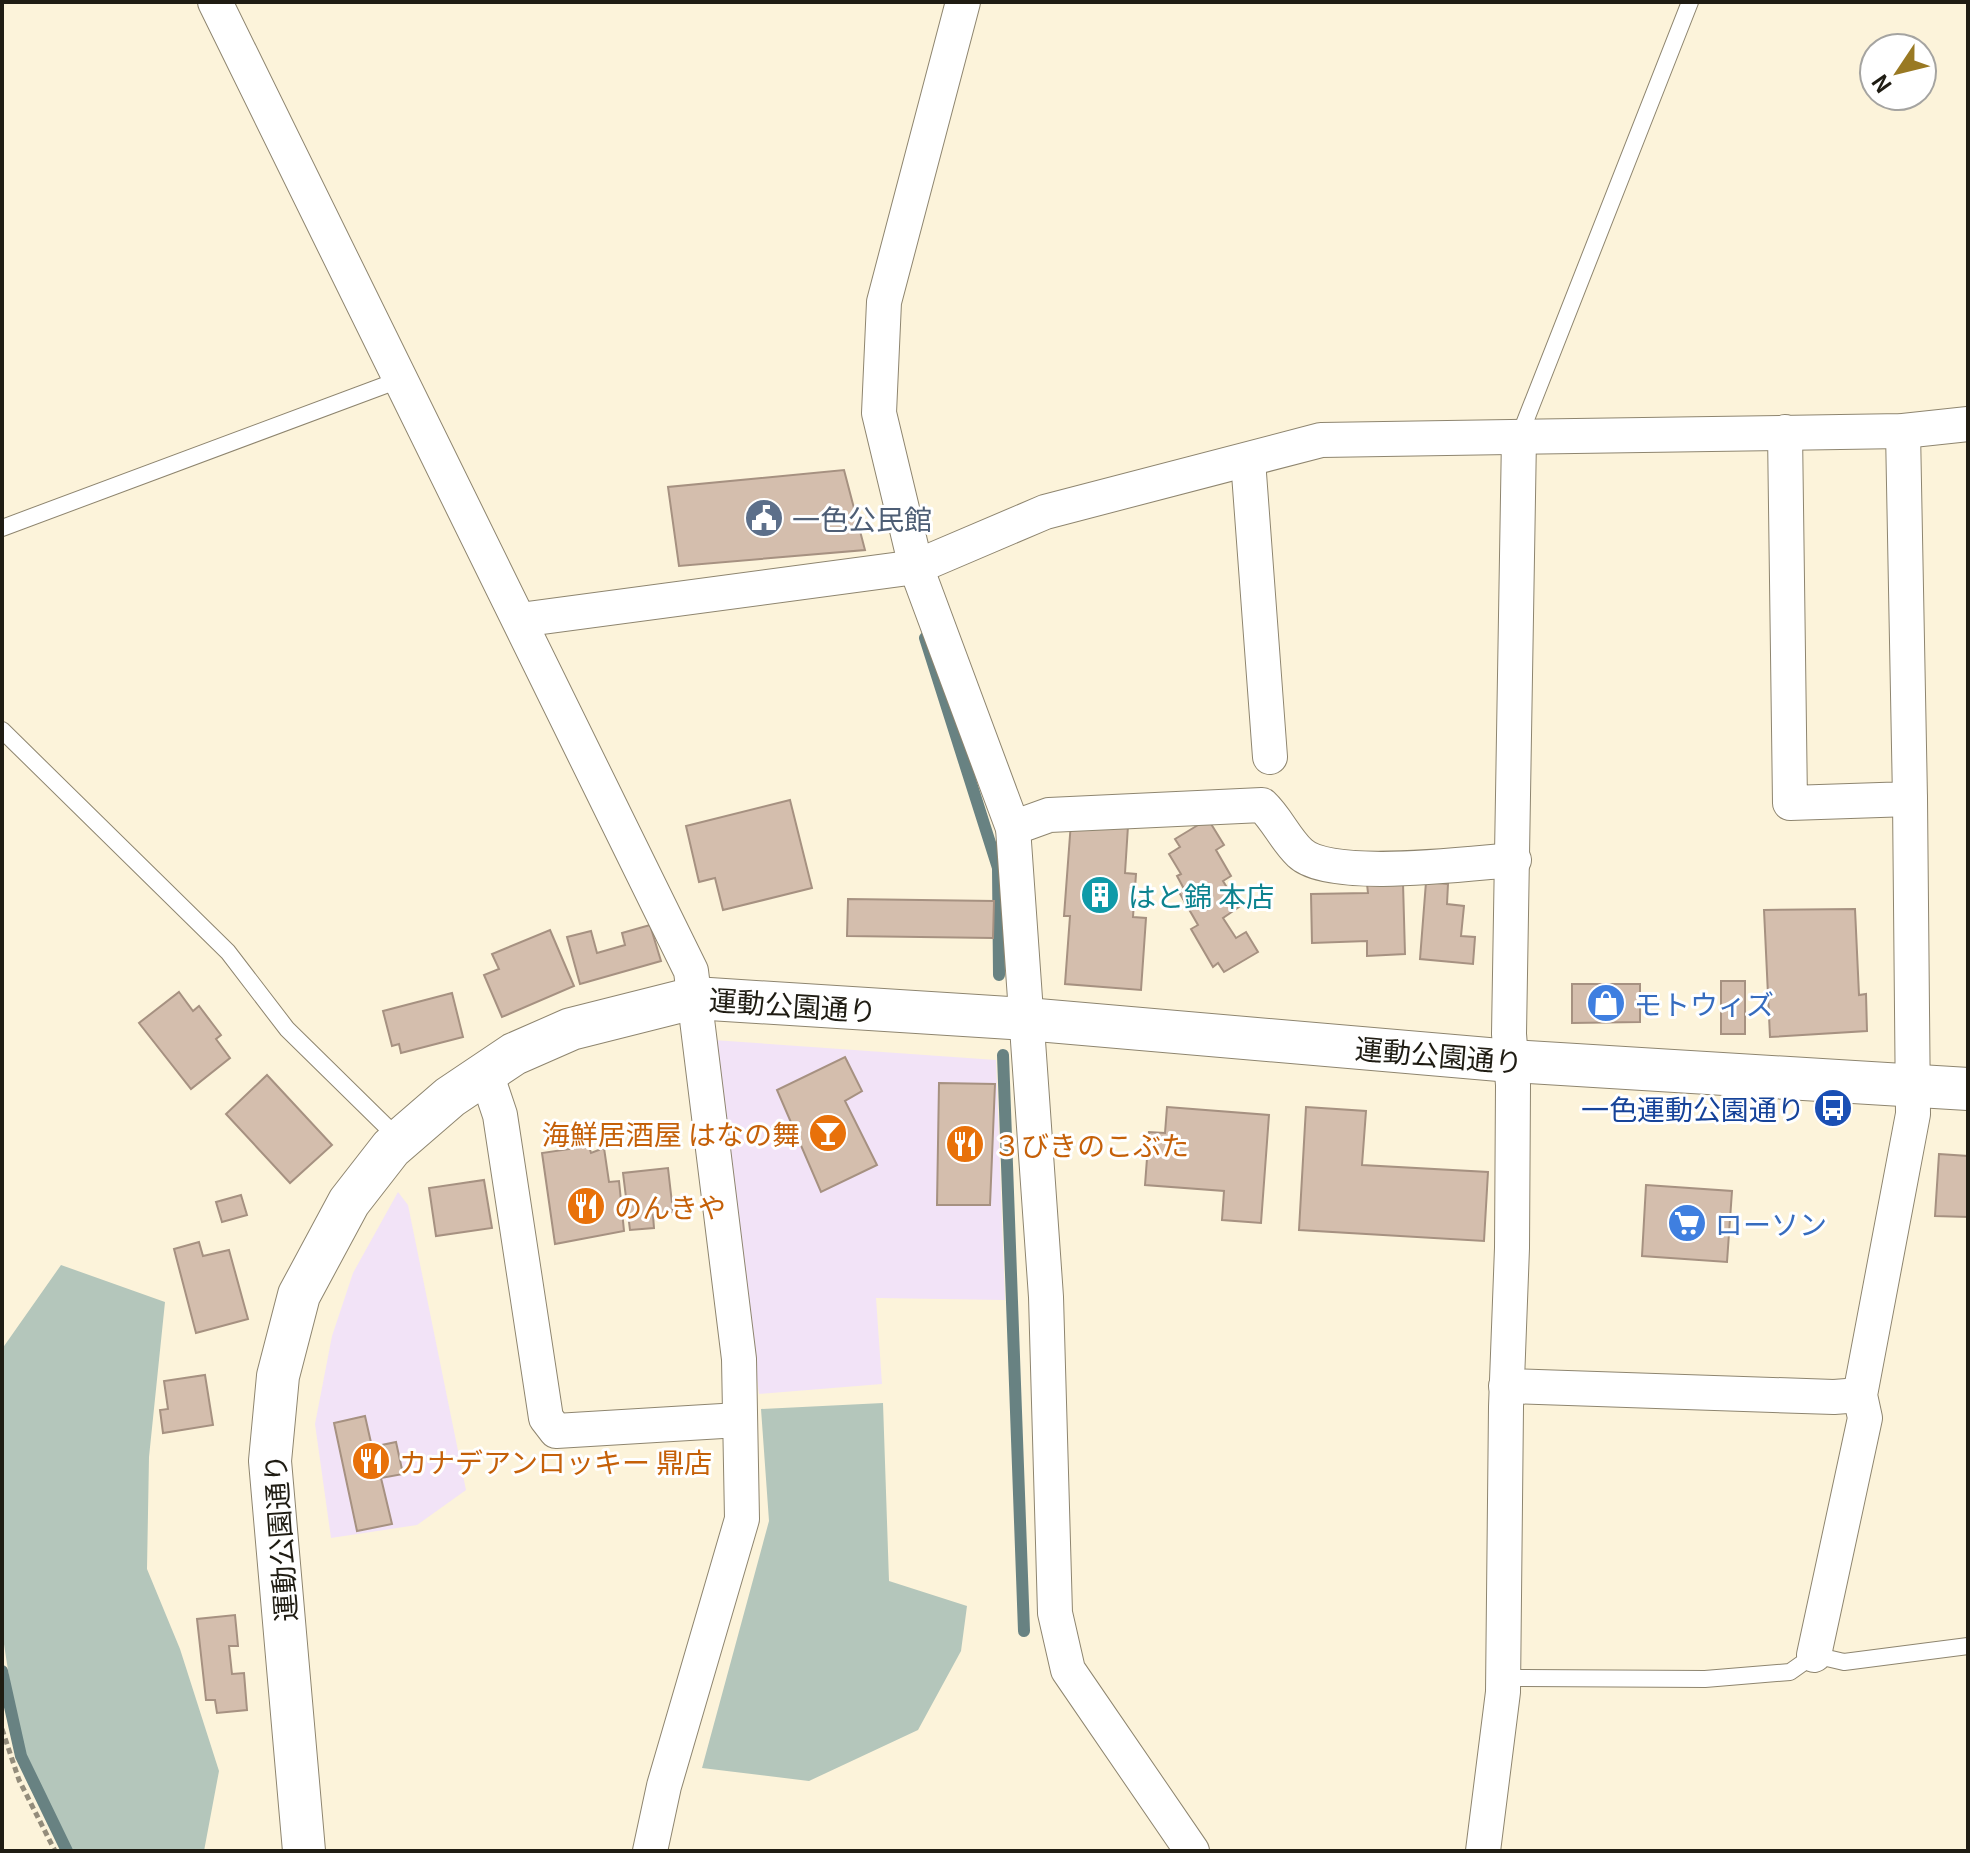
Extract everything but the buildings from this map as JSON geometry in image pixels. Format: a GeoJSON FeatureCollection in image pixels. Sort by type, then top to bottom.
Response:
{"type":"FeatureCollection","features":[{"type":"Feature","properties":{"kind":"street"},"geometry":{"type":"LineString","coordinates":[[215,2],[691,971],[739,1359],[742,1519],[664,1786],[650,1851]]}},
{"type":"Feature","properties":{"kind":"street"},"geometry":{"type":"LineString","coordinates":[[963,2],[884,302],[879,413],[916,567],[1013,828],[1046,1297],[1055,1613],[1068,1670],[1192,1851]]}},
{"type":"Feature","properties":{"kind":"street"},"geometry":{"type":"LineString","coordinates":[[520,620],[916,567],[1045,512],[1321,440],[1903,431],[1968,424]]}},
{"type":"Feature","properties":{"kind":"street"},"geometry":{"type":"LineString","coordinates":[[1814,1655],[1865,1418],[1860,1395],[1913,1114],[1911,1085],[1915,1041],[1909,940],[1910,799],[1903,431]]}},
{"type":"Feature","properties":{"kind":"street"},"geometry":{"type":"LineString","coordinates":[[1785,432],[1790,803],[1910,799]]}},
{"type":"Feature","properties":{"kind":"street"},"geometry":{"type":"LineString","coordinates":[[1483,1851],[1503,1678],[1506,1386],[1512,1248],[1511,1061],[1519,437]]}},
{"type":"Feature","properties":{"kind":"street"},"geometry":{"type":"LineString","coordinates":[[1248,460],[1270,757]]}},
{"type":"Feature","properties":{"kind":"street"},"geometry":{"type":"LineString","coordinates":[[1013,828],[1049,815],[1262,805],[1301,855],[1339,867],[1392,868],[1514,860]]}},
{"type":"Feature","properties":{"kind":"street","name":"運動公園通り"},"geometry":{"type":"LineString","coordinates":[[304,1851],[270,1461],[278,1376],[299,1295],[349,1202],[400,1140],[450,1097],[514,1054],[571,1029],[694,998],[1026,1019],[1511,1061],[1968,1089]]}},
{"type":"Feature","properties":{"kind":"street"},"geometry":{"type":"LineString","coordinates":[[486,1073],[500,1115],[546,1418],[556,1431],[739,1420]]}},
{"type":"Feature","properties":{"kind":"street"},"geometry":{"type":"LineString","coordinates":[[1506,1386],[1834,1397],[1860,1395]]}},
{"type":"Feature","properties":{"kind":"lane"},"geometry":{"type":"LineString","coordinates":[[1519,437],[1690,2]]}},
{"type":"Feature","properties":{"kind":"lane"},"geometry":{"type":"LineString","coordinates":[[2,528],[399,380]]}},
{"type":"Feature","properties":{"kind":"lane"},"geometry":{"type":"LineString","coordinates":[[2,730],[228,952],[287,1029],[400,1140]]}},
{"type":"Feature","properties":{"kind":"lane"},"geometry":{"type":"LineString","coordinates":[[1503,1678],[1705,1679],[1790,1672],[1814,1655],[1844,1662],[1968,1646]]}},
{"type":"Feature","properties":{"kind":"path"},"geometry":{"type":"LineString","coordinates":[[2,1729],[19,1780],[55,1851]]}},
{"type":"Feature","properties":{"kind":"shaded area"},"geometry":{"type":"Polygon","coordinates":[[[713,1040],[996,1060],[1005,1300],[876,1298],[882,1384],[759,1394],[713,1040]]]}},
{"type":"Feature","properties":{"kind":"shaded area"},"geometry":{"type":"Polygon","coordinates":[[[398,1192],[408,1205],[466,1490],[417,1525],[331,1538],[315,1424],[332,1336],[353,1273],[398,1192]]]}},
{"type":"Feature","properties":{"kind":"green space"},"geometry":{"type":"Polygon","coordinates":[[[61,1265],[165,1302],[149,1457],[147,1569],[180,1649],[219,1771],[204,1851],[67,1851],[21,1756],[2,1631],[2,1349],[61,1265]]]}},
{"type":"Feature","properties":{"kind":"green space"},"geometry":{"type":"Polygon","coordinates":[[[883,1403],[889,1581],[967,1606],[961,1651],[918,1730],[809,1781],[702,1768],[769,1521],[761,1409],[883,1403]]]}},
{"type":"Feature","properties":{"kind":"waterway"},"geometry":{"type":"LineString","coordinates":[[925,638],[998,868],[999,975]]}},
{"type":"Feature","properties":{"kind":"waterway"},"geometry":{"type":"LineString","coordinates":[[1003,1055],[1024,1631]]}},
{"type":"Feature","properties":{"kind":"waterway"},"geometry":{"type":"LineString","coordinates":[[2,1671],[21,1756],[67,1851]]}},
{"type":"Feature","properties":{"kind":"place","name":"一色公民館"},"geometry":{"type":"Point","coordinates":[764,518]}},
{"type":"Feature","properties":{"kind":"place","name":"はと錦 本店"},"geometry":{"type":"Point","coordinates":[1100,895]}},
{"type":"Feature","properties":{"kind":"place","name":"モトウィズ"},"geometry":{"type":"Point","coordinates":[1606,1003]}},
{"type":"Feature","properties":{"kind":"place","name":"一色運動公園通り"},"geometry":{"type":"Point","coordinates":[1833,1108]}},
{"type":"Feature","properties":{"kind":"place","name":"海鮮居酒屋 はなの舞"},"geometry":{"type":"Point","coordinates":[828,1133]}},
{"type":"Feature","properties":{"kind":"place","name":"３びきのこぶた"},"geometry":{"type":"Point","coordinates":[965,1144]}},
{"type":"Feature","properties":{"kind":"place","name":"のんきや"},"geometry":{"type":"Point","coordinates":[586,1206]}},
{"type":"Feature","properties":{"kind":"place","name":"ローソン"},"geometry":{"type":"Point","coordinates":[1687,1223]}},
{"type":"Feature","properties":{"kind":"place","name":"カナデアンロッキー 鼎店"},"geometry":{"type":"Point","coordinates":[371,1461]}}]}
